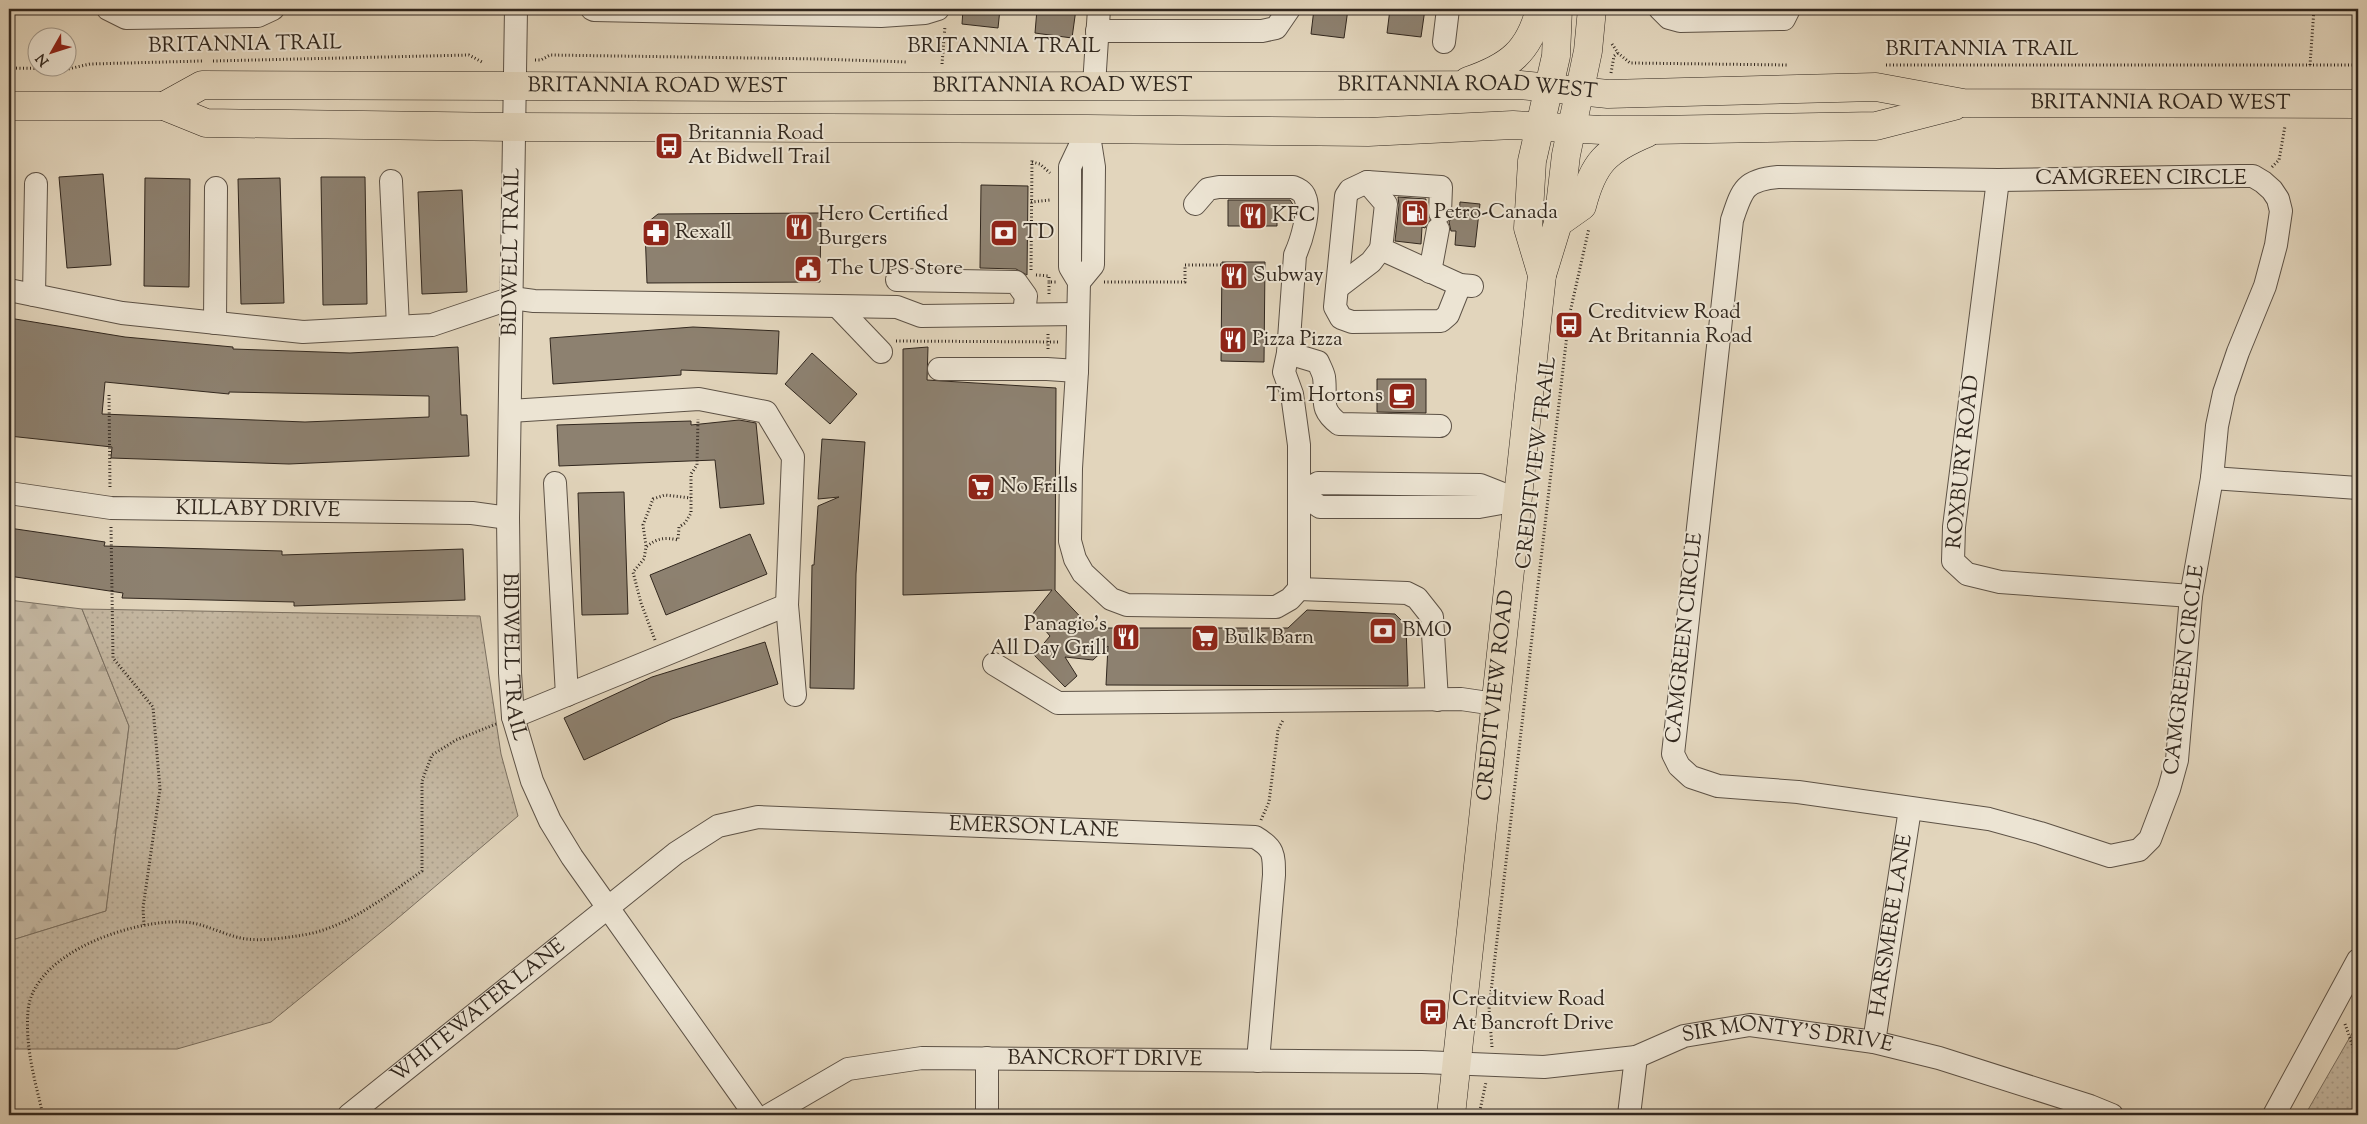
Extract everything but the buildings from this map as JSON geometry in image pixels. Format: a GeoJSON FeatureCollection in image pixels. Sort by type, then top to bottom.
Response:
{"type":"FeatureCollection","features":[{"type":"Feature","properties":{"kind":"main road"},"geometry":{"type":"LineString","coordinates":[[1458,85],[1489,74],[1518,54],[1534,31],[1540,9]]}},
{"type":"Feature","properties":{"kind":"main road","name":"CREDITVIEW ROAD"},"geometry":{"type":"LineString","coordinates":[[1542,275],[1528,228],[1532,161],[1556,56],[1558,9]]}},
{"type":"Feature","properties":{"kind":"main road","name":"CREDITVIEW ROAD"},"geometry":{"type":"LineString","coordinates":[[1451,1115],[1454,1064],[1542,275],[1558,223],[1572,129],[1588,51],[1592,9]]}},
{"type":"Feature","properties":{"kind":"main road","name":"BRITANNIA ROAD WEST"},"geometry":{"type":"LineString","coordinates":[[164,106],[202,85],[1520,84],[1608,94],[1876,87],[1963,104],[2358,104]]}},
{"type":"Feature","properties":{"kind":"main road","name":"BRITANNIA ROAD WEST"},"geometry":{"type":"LineString","coordinates":[[9,106],[164,106],[206,122],[514,127],[1368,132],[1513,125],[1572,129],[1653,130],[1876,126],[1963,104]]}},
{"type":"Feature","properties":{"kind":"main road"},"geometry":{"type":"LineString","coordinates":[[1558,223],[1582,206],[1589,181],[1605,158],[1626,142],[1653,130]]}},
{"type":"Feature","properties":{"kind":"street"},"geometry":{"type":"LineString","coordinates":[[108,9],[126,18],[258,16],[273,9]]}},
{"type":"Feature","properties":{"kind":"street","name":"BIDWELL TRAIL"},"geometry":{"type":"LineString","coordinates":[[516,9],[508,518],[510,673],[513,717],[532,781],[550,821],[608,908],[756,1115]]}},
{"type":"Feature","properties":{"kind":"street"},"geometry":{"type":"LineString","coordinates":[[592,9],[881,16],[925,13],[942,16]]}},
{"type":"Feature","properties":{"kind":"street"},"geometry":{"type":"LineString","coordinates":[[1094,85],[1098,20],[1262,31],[1276,28],[1289,9]]}},
{"type":"Feature","properties":{"kind":"street"},"geometry":{"type":"LineString","coordinates":[[1444,42],[1448,9]]}},
{"type":"Feature","properties":{"kind":"street"},"geometry":{"type":"LineString","coordinates":[[1660,9],[1669,18],[1680,21],[1786,14],[1804,9]]}},
{"type":"Feature","properties":{"kind":"street"},"geometry":{"type":"LineString","coordinates":[[1088,129],[1094,167],[1093,265],[1079,282],[1077,371],[1072,438],[1070,541],[1075,559],[1083,573],[1095,586],[1112,599],[1138,606],[1276,607],[1290,600],[1299,589],[1299,445],[1292,394],[1284,372],[1288,353],[1295,255],[1301,240],[1307,207],[1305,197],[1301,191],[1293,187],[1219,187],[1208,189],[1195,204]]}},
{"type":"Feature","properties":{"kind":"street","name":"CAMGREEN CIRCLE"},"geometry":{"type":"LineString","coordinates":[[2253,176],[2272,190],[2278,199],[2281,211],[2276,245],[2265,286],[2224,392],[2217,426],[2212,478],[2191,596],[2177,760],[2170,789],[2150,838],[2139,850],[2110,856],[2040,833],[1989,819],[1910,810],[1798,792],[1718,786],[1691,777],[1679,766],[1673,754],[1732,220],[1742,192],[1748,185],[1763,178],[1998,180],[2253,176]]}},
{"type":"Feature","properties":{"kind":"street","name":"ROXBURY ROAD"},"geometry":{"type":"LineString","coordinates":[[1998,180],[1954,527],[1953,561],[1967,574],[2000,582],[2191,596]]}},
{"type":"Feature","properties":{"kind":"street"},"geometry":{"type":"LineString","coordinates":[[391,182],[398,326]]}},
{"type":"Feature","properties":{"kind":"street"},"geometry":{"type":"LineString","coordinates":[[1337,288],[1371,262],[1382,250],[1386,204],[1367,182]]}},
{"type":"Feature","properties":{"kind":"street"},"geometry":{"type":"LineString","coordinates":[[1382,250],[1430,272],[1466,286],[1448,315],[1440,321],[1352,322],[1341,318],[1335,307],[1346,196],[1350,190],[1367,182],[1440,188],[1439,221],[1430,272]]}},
{"type":"Feature","properties":{"kind":"street"},"geometry":{"type":"LineString","coordinates":[[34,295],[36,184]]}},
{"type":"Feature","properties":{"kind":"street"},"geometry":{"type":"LineString","coordinates":[[215,322],[216,188]]}},
{"type":"Feature","properties":{"kind":"street"},"geometry":{"type":"LineString","coordinates":[[897,280],[1016,282],[1026,296],[1024,314]]}},
{"type":"Feature","properties":{"kind":"street"},"geometry":{"type":"LineString","coordinates":[[9,290],[122,313],[303,332],[432,325],[512,298],[534,301],[897,307],[920,316],[1078,314]]}},
{"type":"Feature","properties":{"kind":"street"},"geometry":{"type":"LineString","coordinates":[[837,306],[881,352]]}},
{"type":"Feature","properties":{"kind":"street"},"geometry":{"type":"LineString","coordinates":[[1288,353],[1318,362],[1324,377],[1325,407],[1329,416],[1340,424],[1440,426]]}},
{"type":"Feature","properties":{"kind":"street"},"geometry":{"type":"LineString","coordinates":[[939,370],[1047,369],[1077,371]]}},
{"type":"Feature","properties":{"kind":"street"},"geometry":{"type":"LineString","coordinates":[[510,411],[699,399],[766,412],[793,457],[787,606],[795,695]]}},
{"type":"Feature","properties":{"kind":"street"},"geometry":{"type":"LineString","coordinates":[[2212,478],[2358,488]]}},
{"type":"Feature","properties":{"kind":"street"},"geometry":{"type":"LineString","coordinates":[[555,483],[567,695]]}},
{"type":"Feature","properties":{"kind":"street"},"geometry":{"type":"LineString","coordinates":[[1300,493],[1318,483],[1480,485],[1518,500]]}},
{"type":"Feature","properties":{"kind":"street","name":"KILLABY DRIVE"},"geometry":{"type":"LineString","coordinates":[[9,493],[110,508],[472,513],[508,518]]}},
{"type":"Feature","properties":{"kind":"street"},"geometry":{"type":"LineString","coordinates":[[1299,589],[1408,593],[1417,598],[1432,616],[1437,700]]}},
{"type":"Feature","properties":{"kind":"street"},"geometry":{"type":"LineString","coordinates":[[513,717],[787,606]]}},
{"type":"Feature","properties":{"kind":"street"},"geometry":{"type":"LineString","coordinates":[[994,664],[1058,703],[1461,699],[1495,704]]}},
{"type":"Feature","properties":{"kind":"street","name":"HARSMERE LANE"},"geometry":{"type":"LineString","coordinates":[[1874,1042],[1910,810]]}},
{"type":"Feature","properties":{"kind":"street","name":"EMERSON LANE"},"geometry":{"type":"LineString","coordinates":[[608,908],[676,853],[718,826],[758,817],[1255,837]]}},
{"type":"Feature","properties":{"kind":"street"},"geometry":{"type":"LineString","coordinates":[[1255,837],[1266,843],[1274,855],[1274,875],[1258,1060]]}},
{"type":"Feature","properties":{"kind":"street","name":"WHITEWATER LANE"},"geometry":{"type":"LineString","coordinates":[[349,1115],[608,908]]}},
{"type":"Feature","properties":{"kind":"street"},"geometry":{"type":"LineString","coordinates":[[2274,1115],[2358,960]]}},
{"type":"Feature","properties":{"kind":"street","name":"SIR MONTY'S DRIVE"},"geometry":{"type":"LineString","coordinates":[[1454,1064],[1544,1067],[1636,1057],[1684,1036],[1750,1025],[1874,1042],[1948,1061],[2090,1106],[2112,1115]]}},
{"type":"Feature","properties":{"kind":"street"},"geometry":{"type":"LineString","coordinates":[[1629,1115],[1636,1057]]}},
{"type":"Feature","properties":{"kind":"street","name":"BANCROFT DRIVE"},"geometry":{"type":"LineString","coordinates":[[769,1115],[848,1069],[922,1058],[1258,1060],[1454,1064]]}},
{"type":"Feature","properties":{"kind":"street"},"geometry":{"type":"LineString","coordinates":[[987,1058],[987,1115]]}},
{"type":"Feature","properties":{"kind":"path"},"geometry":{"type":"LineString","coordinates":[[2310,66],[2314,9]]}},
{"type":"Feature","properties":{"kind":"path"},"geometry":{"type":"LineString","coordinates":[[942,16],[942,64]]}},
{"type":"Feature","properties":{"kind":"path"},"geometry":{"type":"LineString","coordinates":[[1613,47],[1630,63],[1795,65]]}},
{"type":"Feature","properties":{"kind":"path"},"geometry":{"type":"LineString","coordinates":[[1614,56],[1618,53]]}},
{"type":"Feature","properties":{"kind":"path","name":"BRITANNIA TRAIL"},"geometry":{"type":"LineString","coordinates":[[9,68],[68,69],[90,64],[469,55],[481,62]]}},
{"type":"Feature","properties":{"kind":"path","name":"BRITANNIA TRAIL"},"geometry":{"type":"LineString","coordinates":[[541,60],[550,55],[914,62]]}},
{"type":"Feature","properties":{"kind":"path","name":"BRITANNIA TRAIL"},"geometry":{"type":"LineString","coordinates":[[932,63],[952,64]]}},
{"type":"Feature","properties":{"kind":"path","name":"BRITANNIA TRAIL"},"geometry":{"type":"LineString","coordinates":[[1876,65],[2358,65]]}},
{"type":"Feature","properties":{"kind":"path"},"geometry":{"type":"LineString","coordinates":[[2258,179],[2279,160],[2288,104]]}},
{"type":"Feature","properties":{"kind":"path"},"geometry":{"type":"LineString","coordinates":[[1047,369],[1049,276],[1031,275],[1032,161],[1040,164],[1052,175]]}},
{"type":"Feature","properties":{"kind":"path"},"geometry":{"type":"LineString","coordinates":[[1031,202],[1050,201],[1052,196]]}},
{"type":"Feature","properties":{"kind":"path","name":"CREDITVIEW TRAIL"},"geometry":{"type":"LineString","coordinates":[[1492,1042],[1489,1030],[1489,1009],[1569,317],[1591,220]]}},
{"type":"Feature","properties":{"kind":"path"},"geometry":{"type":"LineString","coordinates":[[1049,282],[1185,282],[1185,265],[1221,265],[1221,263]]}},
{"type":"Feature","properties":{"kind":"path"},"geometry":{"type":"LineString","coordinates":[[109,394],[113,658],[153,707],[160,788],[143,908],[144,925]]}},
{"type":"Feature","properties":{"kind":"path"},"geometry":{"type":"LineString","coordinates":[[646,547],[663,537],[678,540],[679,527],[685,523],[691,513],[691,474],[697,465],[699,399]]}},
{"type":"Feature","properties":{"kind":"path"},"geometry":{"type":"LineString","coordinates":[[662,656],[641,603],[634,572],[644,559],[646,547],[643,525],[653,499],[665,495],[691,498]]}},
{"type":"Feature","properties":{"kind":"path"},"geometry":{"type":"LineString","coordinates":[[1255,837],[1269,802],[1278,730],[1286,715]]}},
{"type":"Feature","properties":{"kind":"path"},"geometry":{"type":"LineString","coordinates":[[44,1115],[29,1052],[28,1010],[31,996],[40,982],[59,961],[76,949],[104,936],[144,925],[185,922],[246,939],[303,935],[334,926],[383,898],[422,871],[422,781],[432,754],[456,740],[513,717]]}},
{"type":"Feature","properties":{"kind":"path"},"geometry":{"type":"LineString","coordinates":[[2336,1000],[2358,1061]]}},
{"type":"Feature","properties":{"kind":"path"},"geometry":{"type":"LineString","coordinates":[[1479,1115],[1485,1090]]}},
{"type":"Feature","properties":{"kind":"path"},"geometry":{"type":"LineString","coordinates":[[2355,1115],[2355,1104],[2358,1097]]}},
{"type":"Feature","properties":{"kind":"green space"},"geometry":{"type":"Polygon","coordinates":[[[9,600],[82,609],[129,726],[106,911],[9,941],[9,600]]]}},
{"type":"Feature","properties":{"kind":"green space"},"geometry":{"type":"Polygon","coordinates":[[[82,609],[480,616],[501,754],[518,816],[391,924],[271,1022],[177,1049],[9,1049],[9,941],[106,911],[129,726],[82,609]]]}},
{"type":"Feature","properties":{"kind":"green space"},"geometry":{"type":"Polygon","coordinates":[[[2358,1023],[2358,1115],[2305,1115],[2358,1023]]]}},
{"type":"Feature","properties":{"kind":"place","name":"Britannia Road At Bidwell Trail"},"geometry":{"type":"Point","coordinates":[669,146]}},
{"type":"Feature","properties":{"kind":"place","name":"Petro-Canada"},"geometry":{"type":"Point","coordinates":[1415,213]}},
{"type":"Feature","properties":{"kind":"place","name":"KFC"},"geometry":{"type":"Point","coordinates":[1253,216]}},
{"type":"Feature","properties":{"kind":"place","name":"Hero Certified Burgers"},"geometry":{"type":"Point","coordinates":[799,227]}},
{"type":"Feature","properties":{"kind":"place","name":"Rexall"},"geometry":{"type":"Point","coordinates":[656,233]}},
{"type":"Feature","properties":{"kind":"place","name":"TD"},"geometry":{"type":"Point","coordinates":[1004,233]}},
{"type":"Feature","properties":{"kind":"place","name":"The UPS Store"},"geometry":{"type":"Point","coordinates":[808,269]}},
{"type":"Feature","properties":{"kind":"place","name":"Subway"},"geometry":{"type":"Point","coordinates":[1234,276]}},
{"type":"Feature","properties":{"kind":"place","name":"Creditview Road At Britannia Road"},"geometry":{"type":"Point","coordinates":[1569,325]}},
{"type":"Feature","properties":{"kind":"place","name":"Pizza Pizza"},"geometry":{"type":"Point","coordinates":[1233,340]}},
{"type":"Feature","properties":{"kind":"place","name":"Tim Hortons"},"geometry":{"type":"Point","coordinates":[1402,396]}},
{"type":"Feature","properties":{"kind":"place","name":"No Frills"},"geometry":{"type":"Point","coordinates":[981,487]}},
{"type":"Feature","properties":{"kind":"place","name":"BMO"},"geometry":{"type":"Point","coordinates":[1383,631]}},
{"type":"Feature","properties":{"kind":"place","name":"Panagio's All Day Grill"},"geometry":{"type":"Point","coordinates":[1126,637]}},
{"type":"Feature","properties":{"kind":"place","name":"Bulk Barn"},"geometry":{"type":"Point","coordinates":[1205,638]}},
{"type":"Feature","properties":{"kind":"place","name":"Creditview Road At Bancroft Drive"},"geometry":{"type":"Point","coordinates":[1433,1012]}}]}
